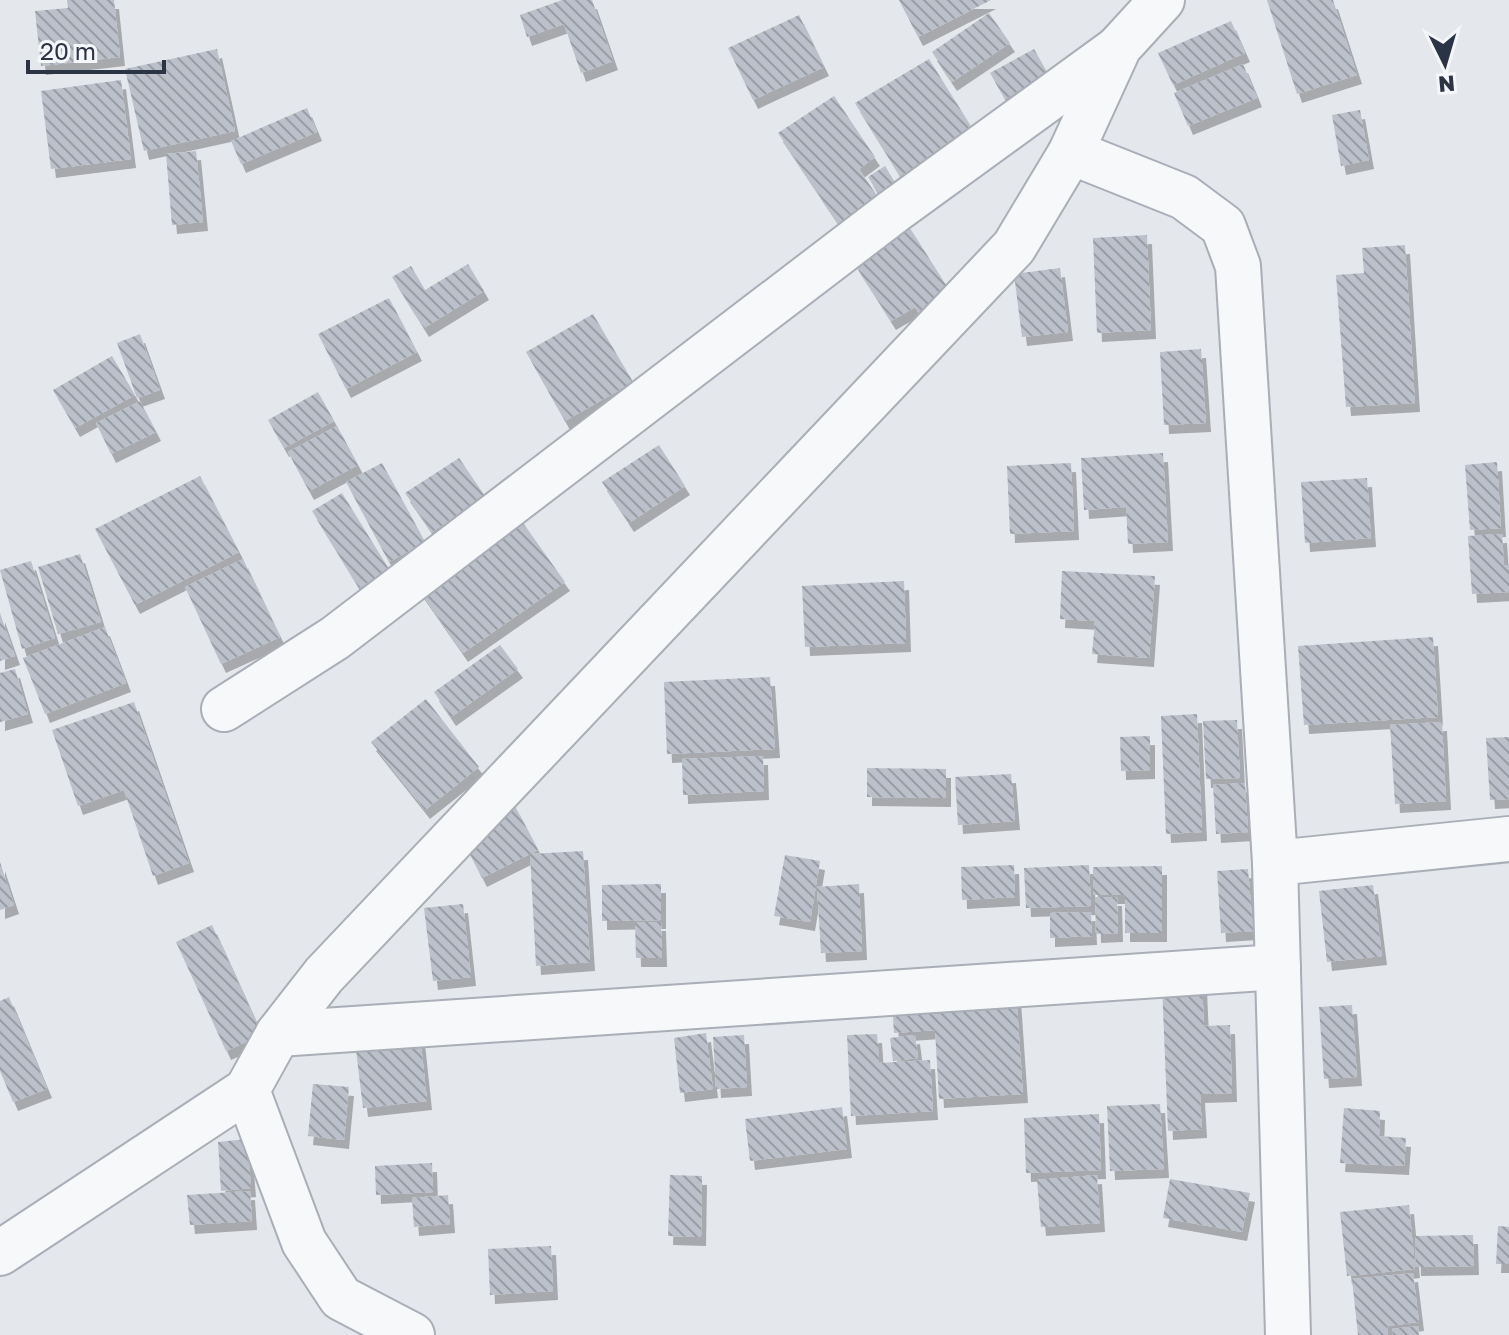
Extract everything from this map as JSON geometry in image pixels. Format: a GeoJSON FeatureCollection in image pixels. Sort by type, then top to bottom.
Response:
{"type":"FeatureCollection","features":[{"type":"Feature","properties":{"kind":"street"},"geometry":{"type":"LineString","coordinates":[[224,709],[335,638],[894,211],[1119,47],[1162,0]]}},
{"type":"Feature","properties":{"kind":"street"},"geometry":{"type":"LineString","coordinates":[[0,1253],[247,1090],[278,1034],[324,975],[1014,247],[1071,152],[1119,47]]}},
{"type":"Feature","properties":{"kind":"street"},"geometry":{"type":"LineString","coordinates":[[1071,152],[1184,197],[1223,226],[1238,266],[1275,863],[1288,1335]]}},
{"type":"Feature","properties":{"kind":"street"},"geometry":{"type":"LineString","coordinates":[[1275,863],[1509,839]]}},
{"type":"Feature","properties":{"kind":"street"},"geometry":{"type":"LineString","coordinates":[[278,1034],[1278,967]]}},
{"type":"Feature","properties":{"kind":"street"},"geometry":{"type":"LineString","coordinates":[[247,1090],[304,1242],[341,1298],[412,1335]]}},
{"type":"Feature","properties":{"kind":"building"},"geometry":{"type":"Polygon","coordinates":[[[67,0],[114,0],[120,57],[41,66],[35,11],[68,8],[67,0]]]}},
{"type":"Feature","properties":{"kind":"building"},"geometry":{"type":"Polygon","coordinates":[[[562,0],[592,0],[613,61],[581,73],[564,24],[527,37],[520,15],[562,0]]]}},
{"type":"Feature","properties":{"kind":"building"},"geometry":{"type":"Polygon","coordinates":[[[899,0],[991,0],[918,37],[899,0]]]}},
{"type":"Feature","properties":{"kind":"building"},"geometry":{"type":"Polygon","coordinates":[[[1267,0],[1333,0],[1357,75],[1297,94],[1267,0]]]}},
{"type":"Feature","properties":{"kind":"building"},"geometry":{"type":"Polygon","coordinates":[[[989,13],[1010,43],[952,82],[932,52],[989,13]]]}},
{"type":"Feature","properties":{"kind":"building"},"geometry":{"type":"Polygon","coordinates":[[[799,15],[824,67],[753,100],[728,48],[799,15]]]}},
{"type":"Feature","properties":{"kind":"building"},"geometry":{"type":"Polygon","coordinates":[[[1231,21],[1245,53],[1173,85],[1158,53],[1231,21]]]}},
{"type":"Feature","properties":{"kind":"building"},"geometry":{"type":"Polygon","coordinates":[[[217,49],[235,131],[144,151],[125,69],[217,49]]]}},
{"type":"Feature","properties":{"kind":"building"},"geometry":{"type":"Polygon","coordinates":[[[1034,49],[1048,74],[1005,99],[990,73],[1034,49]]]}},
{"type":"Feature","properties":{"kind":"building"},"geometry":{"type":"Polygon","coordinates":[[[929,59],[974,131],[900,176],[855,103],[929,59]]]}},
{"type":"Feature","properties":{"kind":"building"},"geometry":{"type":"Polygon","coordinates":[[[1243,64],[1257,98],[1188,126],[1174,93],[1243,64]]]}},
{"type":"Feature","properties":{"kind":"building"},"geometry":{"type":"Polygon","coordinates":[[[121,80],[131,159],[51,169],[41,91],[121,80]]]}},
{"type":"Feature","properties":{"kind":"building"},"geometry":{"type":"Polygon","coordinates":[[[834,96],[875,157],[859,169],[880,200],[840,226],[778,133],[834,96]]]}},
{"type":"Feature","properties":{"kind":"building"},"geometry":{"type":"Polygon","coordinates":[[[307,108],[317,132],[241,164],[231,141],[307,108]]]}},
{"type":"Feature","properties":{"kind":"building"},"geometry":{"type":"Polygon","coordinates":[[[1360,110],[1369,160],[1341,166],[1332,115],[1360,110]]]}},
{"type":"Feature","properties":{"kind":"building"},"geometry":{"type":"Polygon","coordinates":[[[196,151],[203,222],[172,225],[166,154],[196,151]]]}},
{"type":"Feature","properties":{"kind":"building"},"geometry":{"type":"Polygon","coordinates":[[[885,166],[896,184],[879,195],[868,177],[885,166]]]}},
{"type":"Feature","properties":{"kind":"building"},"geometry":{"type":"Polygon","coordinates":[[[908,225],[955,299],[923,319],[915,307],[891,321],[853,261],[908,225]]]}},
{"type":"Feature","properties":{"kind":"building"},"geometry":{"type":"Polygon","coordinates":[[[1147,235],[1151,330],[1097,333],[1093,238],[1147,235]]]}},
{"type":"Feature","properties":{"kind":"building"},"geometry":{"type":"Polygon","coordinates":[[[1405,245],[1415,403],[1346,407],[1336,275],[1364,273],[1362,248],[1405,245]]]}},
{"type":"Feature","properties":{"kind":"building"},"geometry":{"type":"Polygon","coordinates":[[[468,264],[484,291],[424,328],[392,277],[411,266],[425,290],[468,264]]]}},
{"type":"Feature","properties":{"kind":"building"},"geometry":{"type":"Polygon","coordinates":[[[1060,268],[1068,332],[1022,337],[1014,274],[1060,268]]]}},
{"type":"Feature","properties":{"kind":"building"},"geometry":{"type":"Polygon","coordinates":[[[389,298],[417,352],[346,389],[318,334],[389,298]]]}},
{"type":"Feature","properties":{"kind":"building"},"geometry":{"type":"Polygon","coordinates":[[[593,314],[633,382],[565,421],[526,352],[593,314]]]}},
{"type":"Feature","properties":{"kind":"building"},"geometry":{"type":"Polygon","coordinates":[[[140,334],[160,390],[137,398],[117,343],[140,334]]]}},
{"type":"Feature","properties":{"kind":"building"},"geometry":{"type":"Polygon","coordinates":[[[1201,349],[1206,423],[1164,425],[1160,352],[1201,349]]]}},
{"type":"Feature","properties":{"kind":"building"},"geometry":{"type":"Polygon","coordinates":[[[112,356],[135,395],[75,428],[53,390],[112,356]]]}},
{"type":"Feature","properties":{"kind":"building"},"geometry":{"type":"Polygon","coordinates":[[[318,392],[334,421],[284,448],[268,420],[318,392]]]}},
{"type":"Feature","properties":{"kind":"building"},"geometry":{"type":"Polygon","coordinates":[[[140,401],[156,432],[111,454],[96,423],[140,401]]]}},
{"type":"Feature","properties":{"kind":"building"},"geometry":{"type":"Polygon","coordinates":[[[337,426],[358,465],[309,491],[288,452],[337,426]]]}},
{"type":"Feature","properties":{"kind":"building"},"geometry":{"type":"Polygon","coordinates":[[[659,445],[685,486],[629,523],[602,482],[659,445]]]}},
{"type":"Feature","properties":{"kind":"building"},"geometry":{"type":"Polygon","coordinates":[[[1163,453],[1168,542],[1128,544],[1126,507],[1084,510],[1081,458],[1163,453]]]}},
{"type":"Feature","properties":{"kind":"building"},"geometry":{"type":"Polygon","coordinates":[[[459,458],[485,496],[432,532],[405,493],[459,458]]]}},
{"type":"Feature","properties":{"kind":"building"},"geometry":{"type":"Polygon","coordinates":[[[1497,462],[1501,528],[1470,530],[1465,465],[1497,462]]]}},
{"type":"Feature","properties":{"kind":"building"},"geometry":{"type":"Polygon","coordinates":[[[382,463],[425,542],[389,562],[346,482],[382,463]]]}},
{"type":"Feature","properties":{"kind":"building"},"geometry":{"type":"Polygon","coordinates":[[[1071,463],[1074,531],[1010,534],[1007,466],[1071,463]]]}},
{"type":"Feature","properties":{"kind":"building"},"geometry":{"type":"Polygon","coordinates":[[[200,476],[239,552],[135,605],[95,529],[200,476]]]}},
{"type":"Feature","properties":{"kind":"building"},"geometry":{"type":"Polygon","coordinates":[[[1367,478],[1371,538],[1305,543],[1301,482],[1367,478]]]}},
{"type":"Feature","properties":{"kind":"building"},"geometry":{"type":"Polygon","coordinates":[[[342,493],[389,569],[359,588],[312,511],[342,493]]]}},
{"type":"Feature","properties":{"kind":"building"},"geometry":{"type":"Polygon","coordinates":[[[516,513],[565,582],[463,653],[415,584],[516,513]]]}},
{"type":"Feature","properties":{"kind":"building"},"geometry":{"type":"Polygon","coordinates":[[[1502,534],[1504,565],[1509,565],[1509,592],[1472,594],[1468,536],[1502,534]]]}},
{"type":"Feature","properties":{"kind":"building"},"geometry":{"type":"Polygon","coordinates":[[[80,554],[101,622],[58,634],[38,567],[80,554]]]}},
{"type":"Feature","properties":{"kind":"building"},"geometry":{"type":"Polygon","coordinates":[[[243,559],[280,637],[221,664],[185,587],[243,559]]]}},
{"type":"Feature","properties":{"kind":"building"},"geometry":{"type":"Polygon","coordinates":[[[31,561],[55,638],[22,649],[0,570],[31,561]]]}},
{"type":"Feature","properties":{"kind":"building"},"geometry":{"type":"Polygon","coordinates":[[[1062,571],[1155,576],[1149,658],[1092,654],[1095,621],[1060,619],[1062,571]]]}},
{"type":"Feature","properties":{"kind":"building"},"geometry":{"type":"Polygon","coordinates":[[[904,581],[906,643],[805,647],[802,586],[904,581]]]}},
{"type":"Feature","properties":{"kind":"building"},"geometry":{"type":"Polygon","coordinates":[[[0,613],[15,656],[0,661],[0,613]]]}},
{"type":"Feature","properties":{"kind":"building"},"geometry":{"type":"Polygon","coordinates":[[[105,627],[126,683],[45,714],[23,658],[105,627]]]}},
{"type":"Feature","properties":{"kind":"building"},"geometry":{"type":"Polygon","coordinates":[[[1433,637],[1438,717],[1304,725],[1298,646],[1433,637]]]}},
{"type":"Feature","properties":{"kind":"building"},"geometry":{"type":"Polygon","coordinates":[[[500,645],[518,669],[451,717],[434,692],[500,645]]]}},
{"type":"Feature","properties":{"kind":"building"},"geometry":{"type":"Polygon","coordinates":[[[15,669],[28,714],[0,722],[0,673],[15,669]]]}},
{"type":"Feature","properties":{"kind":"building"},"geometry":{"type":"Polygon","coordinates":[[[770,677],[775,749],[667,754],[664,682],[770,677]]]}},
{"type":"Feature","properties":{"kind":"building"},"geometry":{"type":"Polygon","coordinates":[[[426,699],[479,767],[425,810],[371,742],[426,699]]]}},
{"type":"Feature","properties":{"kind":"building"},"geometry":{"type":"Polygon","coordinates":[[[134,702],[189,863],[153,876],[124,790],[78,806],[52,730],[134,702]]]}},
{"type":"Feature","properties":{"kind":"building"},"geometry":{"type":"Polygon","coordinates":[[[1197,714],[1202,832],[1166,834],[1161,716],[1197,714]]]}},
{"type":"Feature","properties":{"kind":"building"},"geometry":{"type":"Polygon","coordinates":[[[1237,720],[1240,778],[1206,779],[1203,721],[1237,720]]]}},
{"type":"Feature","properties":{"kind":"building"},"geometry":{"type":"Polygon","coordinates":[[[1442,722],[1446,801],[1395,804],[1390,725],[1442,722]]]}},
{"type":"Feature","properties":{"kind":"building"},"geometry":{"type":"Polygon","coordinates":[[[1150,736],[1150,770],[1121,771],[1120,737],[1150,736]]]}},
{"type":"Feature","properties":{"kind":"building"},"geometry":{"type":"Polygon","coordinates":[[[1509,737],[1509,799],[1490,800],[1486,738],[1509,737]]]}},
{"type":"Feature","properties":{"kind":"building"},"geometry":{"type":"Polygon","coordinates":[[[763,756],[764,791],[683,795],[682,759],[763,756]]]}},
{"type":"Feature","properties":{"kind":"building"},"geometry":{"type":"Polygon","coordinates":[[[867,768],[946,769],[946,798],[867,797],[867,768]]]}},
{"type":"Feature","properties":{"kind":"building"},"geometry":{"type":"Polygon","coordinates":[[[1011,774],[1015,821],[958,825],[955,777],[1011,774]]]}},
{"type":"Feature","properties":{"kind":"building"},"geometry":{"type":"Polygon","coordinates":[[[1245,783],[1248,832],[1216,834],[1213,785],[1245,783]]]}},
{"type":"Feature","properties":{"kind":"building"},"geometry":{"type":"Polygon","coordinates":[[[515,806],[538,850],[482,878],[460,835],[515,806]]]}},
{"type":"Feature","properties":{"kind":"building"},"geometry":{"type":"Polygon","coordinates":[[[583,851],[590,962],[536,966],[530,854],[583,851]]]}},
{"type":"Feature","properties":{"kind":"building"},"geometry":{"type":"Polygon","coordinates":[[[785,855],[820,861],[810,922],[774,916],[785,855]]]}},
{"type":"Feature","properties":{"kind":"building"},"geometry":{"type":"Polygon","coordinates":[[[0,862],[14,905],[0,910],[0,862]]]}},
{"type":"Feature","properties":{"kind":"building"},"geometry":{"type":"Polygon","coordinates":[[[1014,865],[1015,897],[962,900],[961,867],[1014,865]]]}},
{"type":"Feature","properties":{"kind":"building"},"geometry":{"type":"Polygon","coordinates":[[[1089,865],[1091,906],[1026,908],[1024,868],[1089,865]]]}},
{"type":"Feature","properties":{"kind":"building"},"geometry":{"type":"Polygon","coordinates":[[[1162,866],[1162,933],[1125,933],[1125,895],[1093,895],[1093,867],[1162,866]]]}},
{"type":"Feature","properties":{"kind":"building"},"geometry":{"type":"Polygon","coordinates":[[[1248,869],[1253,931],[1221,933],[1217,871],[1248,869]]]}},
{"type":"Feature","properties":{"kind":"building"},"geometry":{"type":"Polygon","coordinates":[[[661,884],[661,920],[602,921],[602,885],[661,884]]]}},
{"type":"Feature","properties":{"kind":"building"},"geometry":{"type":"Polygon","coordinates":[[[859,884],[862,951],[821,953],[817,887],[859,884]]]}},
{"type":"Feature","properties":{"kind":"building"},"geometry":{"type":"Polygon","coordinates":[[[1373,885],[1382,956],[1327,962],[1319,891],[1373,885]]]}},
{"type":"Feature","properties":{"kind":"building"},"geometry":{"type":"Polygon","coordinates":[[[1095,897],[1117,897],[1118,933],[1096,934],[1095,897]]]}},
{"type":"Feature","properties":{"kind":"building"},"geometry":{"type":"Polygon","coordinates":[[[463,904],[471,977],[433,981],[424,908],[463,904]]]}},
{"type":"Feature","properties":{"kind":"building"},"geometry":{"type":"Polygon","coordinates":[[[1091,912],[1092,936],[1050,938],[1050,913],[1091,912]]]}},
{"type":"Feature","properties":{"kind":"building"},"geometry":{"type":"Polygon","coordinates":[[[635,922],[661,922],[662,958],[636,958],[635,922]]]}},
{"type":"Feature","properties":{"kind":"building"},"geometry":{"type":"Polygon","coordinates":[[[212,925],[262,1035],[226,1051],[176,942],[212,925]]]}},
{"type":"Feature","properties":{"kind":"building"},"geometry":{"type":"Polygon","coordinates":[[[1202,982],[1204,1026],[1230,1025],[1232,1093],[1200,1094],[1202,1129],[1168,1131],[1162,984],[1202,982]]]}},
{"type":"Feature","properties":{"kind":"building"},"geometry":{"type":"Polygon","coordinates":[[[1016,993],[1023,1094],[939,1099],[935,1030],[894,1033],[892,1001],[1016,993]]]}},
{"type":"Feature","properties":{"kind":"building"},"geometry":{"type":"Polygon","coordinates":[[[9,997],[47,1089],[13,1102],[0,1071],[0,1001],[9,997]]]}},
{"type":"Feature","properties":{"kind":"building"},"geometry":{"type":"Polygon","coordinates":[[[1352,1005],[1357,1077],[1324,1079],[1319,1007],[1352,1005]]]}},
{"type":"Feature","properties":{"kind":"building"},"geometry":{"type":"Polygon","coordinates":[[[706,1033],[713,1089],[680,1093],[674,1038],[706,1033]]]}},
{"type":"Feature","properties":{"kind":"building"},"geometry":{"type":"Polygon","coordinates":[[[877,1034],[879,1063],[930,1060],[933,1111],[851,1116],[847,1035],[877,1034]]]}},
{"type":"Feature","properties":{"kind":"building"},"geometry":{"type":"Polygon","coordinates":[[[420,1035],[427,1101],[363,1108],[355,1042],[420,1035]]]}},
{"type":"Feature","properties":{"kind":"building"},"geometry":{"type":"Polygon","coordinates":[[[744,1035],[747,1087],[716,1089],[713,1037],[744,1035]]]}},
{"type":"Feature","properties":{"kind":"building"},"geometry":{"type":"Polygon","coordinates":[[[915,1035],[918,1058],[893,1061],[890,1038],[915,1035]]]}},
{"type":"Feature","properties":{"kind":"building"},"geometry":{"type":"Polygon","coordinates":[[[313,1084],[349,1087],[344,1140],[308,1136],[313,1084]]]}},
{"type":"Feature","properties":{"kind":"building"},"geometry":{"type":"Polygon","coordinates":[[[1160,1104],[1164,1169],[1110,1171],[1107,1106],[1160,1104]]]}},
{"type":"Feature","properties":{"kind":"building"},"geometry":{"type":"Polygon","coordinates":[[[842,1107],[847,1149],[750,1161],[745,1119],[842,1107]]]}},
{"type":"Feature","properties":{"kind":"building"},"geometry":{"type":"Polygon","coordinates":[[[1344,1108],[1380,1111],[1379,1136],[1406,1138],[1404,1166],[1340,1163],[1344,1108]]]}},
{"type":"Feature","properties":{"kind":"building"},"geometry":{"type":"Polygon","coordinates":[[[1099,1114],[1101,1170],[1026,1173],[1024,1118],[1099,1114]]]}},
{"type":"Feature","properties":{"kind":"building"},"geometry":{"type":"Polygon","coordinates":[[[247,1139],[251,1188],[221,1191],[218,1142],[247,1139]]]}},
{"type":"Feature","properties":{"kind":"building"},"geometry":{"type":"Polygon","coordinates":[[[432,1163],[433,1192],[376,1195],[375,1166],[432,1163]]]}},
{"type":"Feature","properties":{"kind":"building"},"geometry":{"type":"Polygon","coordinates":[[[670,1175],[702,1176],[701,1237],[668,1236],[670,1175]]]}},
{"type":"Feature","properties":{"kind":"building"},"geometry":{"type":"Polygon","coordinates":[[[1097,1175],[1100,1223],[1041,1227],[1037,1180],[1097,1175]]]}},
{"type":"Feature","properties":{"kind":"building"},"geometry":{"type":"Polygon","coordinates":[[[1170,1179],[1250,1193],[1242,1232],[1163,1218],[1170,1179]]]}},
{"type":"Feature","properties":{"kind":"building"},"geometry":{"type":"Polygon","coordinates":[[[250,1191],[252,1221],[190,1225],[187,1195],[250,1191]]]}},
{"type":"Feature","properties":{"kind":"building"},"geometry":{"type":"Polygon","coordinates":[[[448,1195],[450,1224],[414,1227],[412,1198],[448,1195]]]}},
{"type":"Feature","properties":{"kind":"building"},"geometry":{"type":"Polygon","coordinates":[[[1409,1205],[1415,1269],[1347,1276],[1340,1212],[1409,1205]]]}},
{"type":"Feature","properties":{"kind":"building"},"geometry":{"type":"Polygon","coordinates":[[[1498,1226],[1509,1227],[1509,1264],[1496,1264],[1498,1226]]]}},
{"type":"Feature","properties":{"kind":"building"},"geometry":{"type":"Polygon","coordinates":[[[1473,1235],[1474,1266],[1416,1267],[1415,1236],[1473,1235]]]}},
{"type":"Feature","properties":{"kind":"building"},"geometry":{"type":"Polygon","coordinates":[[[551,1246],[553,1291],[490,1295],[488,1249],[551,1246]]]}},
{"type":"Feature","properties":{"kind":"building"},"geometry":{"type":"Polygon","coordinates":[[[1413,1273],[1419,1322],[1387,1326],[1388,1335],[1358,1335],[1352,1279],[1413,1273]]]}},
{"type":"Feature","properties":{"kind":"building"},"geometry":{"type":"Polygon","coordinates":[[[1418,1326],[1419,1335],[1393,1335],[1392,1329],[1418,1326]]]}}]}
